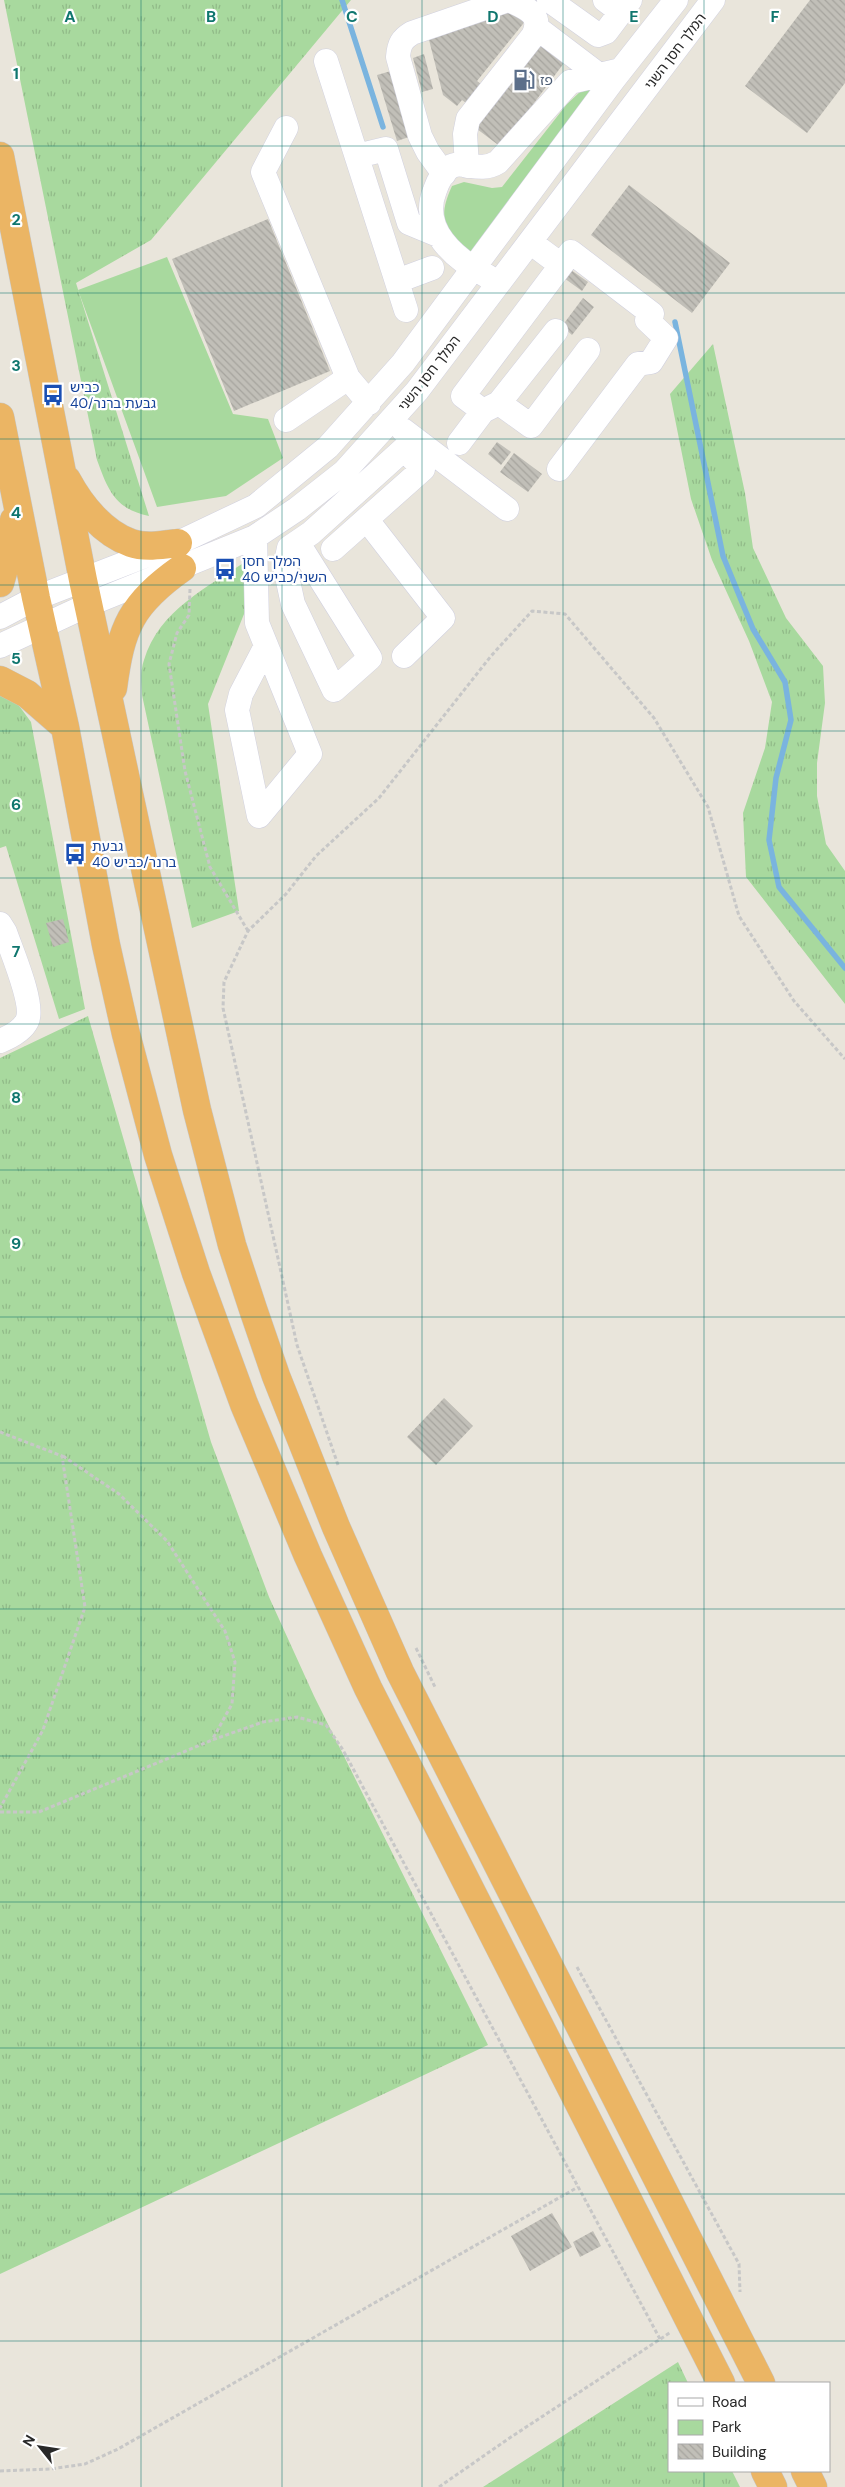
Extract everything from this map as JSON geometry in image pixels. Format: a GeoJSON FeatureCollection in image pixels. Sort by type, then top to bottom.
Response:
{"type":"FeatureCollection","features":[{"type":"Feature","properties":{"kind":"highway"},"geometry":{"type":"LineString","coordinates":[[0,156],[86,592],[197,1110],[232,1245],[276,1376],[336,1526],[400,1672],[760,2382]]}},
{"type":"Feature","properties":{"kind":"highway"},"geometry":{"type":"LineString","coordinates":[[0,417],[36,598],[65,727],[106,944],[128,1044],[158,1155],[196,1273],[244,1404],[308,1556],[368,1688],[720,2382]]}},
{"type":"Feature","properties":{"kind":"highway"},"geometry":{"type":"LineString","coordinates":[[61,470],[78,499],[102,526],[132,544],[180,555],[161,583],[133,613],[124,630],[113,689],[113,717]]}},
{"type":"Feature","properties":{"kind":"highway"},"geometry":{"type":"LineString","coordinates":[[0,583],[13,533],[15,500],[13,483]]}},
{"type":"Feature","properties":{"kind":"highway"},"geometry":{"type":"LineString","coordinates":[[0,680],[27,694],[65,727]]}},
{"type":"Feature","properties":{"kind":"highway"},"geometry":{"type":"LineString","coordinates":[[766,2472],[774,2487]]}},
{"type":"Feature","properties":{"kind":"highway"},"geometry":{"type":"LineString","coordinates":[[806,2472],[814,2487]]}},
{"type":"Feature","properties":{"kind":"street"},"geometry":{"type":"LineString","coordinates":[[444,174],[428,152],[420,136],[398,56],[399,46],[404,38],[412,33],[508,0],[527,8],[536,20],[537,28],[468,119],[465,134],[467,166]]}},
{"type":"Feature","properties":{"kind":"street"},"geometry":{"type":"LineString","coordinates":[[549,0],[598,35],[606,32],[619,4]]}},
{"type":"Feature","properties":{"kind":"street","name":"המלך חסן השני"},"geometry":{"type":"LineString","coordinates":[[180,555],[256,506],[328,447],[369,403],[402,363],[473,269],[610,72],[676,0]]}},
{"type":"Feature","properties":{"kind":"street","name":"המלך חסן השני"},"geometry":{"type":"LineString","coordinates":[[0,617],[36,598],[86,592],[180,555],[255,536],[297,509],[344,472],[417,391],[714,0]]}},
{"type":"Feature","properties":{"kind":"street"},"geometry":{"type":"LineString","coordinates":[[537,28],[610,72]]}},
{"type":"Feature","properties":{"kind":"street"},"geometry":{"type":"LineString","coordinates":[[326,60],[406,310]]}},
{"type":"Feature","properties":{"kind":"street"},"geometry":{"type":"LineString","coordinates":[[500,282],[473,269],[446,248],[438,235],[432,219],[432,198],[440,178],[450,167],[458,164],[489,168],[498,162],[570,82],[610,72]]}},
{"type":"Feature","properties":{"kind":"street"},"geometry":{"type":"LineString","coordinates":[[286,128],[264,172],[348,378],[369,403]]}},
{"type":"Feature","properties":{"kind":"street"},"geometry":{"type":"LineString","coordinates":[[357,156],[386,149],[409,223],[438,235]]}},
{"type":"Feature","properties":{"kind":"street"},"geometry":{"type":"LineString","coordinates":[[530,242],[561,265]]}},
{"type":"Feature","properties":{"kind":"street"},"geometry":{"type":"LineString","coordinates":[[559,469],[638,364],[651,362],[666,338],[647,320],[652,314],[571,252],[463,396],[531,426],[588,350]]}},
{"type":"Feature","properties":{"kind":"street"},"geometry":{"type":"LineString","coordinates":[[397,281],[432,268]]}},
{"type":"Feature","properties":{"kind":"street"},"geometry":{"type":"LineString","coordinates":[[458,443],[556,331]]}},
{"type":"Feature","properties":{"kind":"street"},"geometry":{"type":"LineString","coordinates":[[286,420],[348,378]]}},
{"type":"Feature","properties":{"kind":"street"},"geometry":{"type":"LineString","coordinates":[[333,549],[423,469],[410,444],[391,421]]}},
{"type":"Feature","properties":{"kind":"street"},"geometry":{"type":"LineString","coordinates":[[410,444],[507,509]]}},
{"type":"Feature","properties":{"kind":"street"},"geometry":{"type":"LineString","coordinates":[[298,543],[370,658],[334,690],[293,604],[286,567],[289,548],[298,543],[410,444]]}},
{"type":"Feature","properties":{"kind":"street"},"geometry":{"type":"LineString","coordinates":[[367,520],[443,618],[404,656]]}},
{"type":"Feature","properties":{"kind":"street"},"geometry":{"type":"LineString","coordinates":[[255,536],[257,623],[310,754],[259,816],[237,710],[241,694],[266,646]]}},
{"type":"Feature","properties":{"kind":"street","name":"המלך חסן השני"},"geometry":{"type":"LineString","coordinates":[[0,646],[43,624],[86,592]]}},
{"type":"Feature","properties":{"kind":"street"},"geometry":{"type":"LineString","coordinates":[[0,924],[5,932],[28,1001],[28,1019],[22,1028],[0,1041]]}},
{"type":"Feature","properties":{"kind":"path"},"geometry":{"type":"LineString","coordinates":[[180,555],[191,590],[189,615],[177,633],[169,664],[185,771],[210,867],[248,931]]}},
{"type":"Feature","properties":{"kind":"path"},"geometry":{"type":"LineString","coordinates":[[340,1472],[297,1345],[223,1008],[224,982],[248,931],[286,894],[316,856],[379,798],[491,656],[532,611],[565,614],[654,718],[708,807],[739,916],[794,1001],[845,1059]]}},
{"type":"Feature","properties":{"kind":"path"},"geometry":{"type":"LineString","coordinates":[[0,1432],[62,1456],[119,1494],[167,1541],[225,1631],[235,1662],[232,1704],[212,1740]]}},
{"type":"Feature","properties":{"kind":"path"},"geometry":{"type":"LineString","coordinates":[[0,1808],[42,1730],[85,1607],[62,1456]]}},
{"type":"Feature","properties":{"kind":"path"},"geometry":{"type":"LineString","coordinates":[[413,1641],[438,1692]]}},
{"type":"Feature","properties":{"kind":"path"},"geometry":{"type":"LineString","coordinates":[[0,1812],[39,1812],[212,1740],[263,1722],[297,1716],[326,1725],[343,1750],[660,2339]]}},
{"type":"Feature","properties":{"kind":"path"},"geometry":{"type":"LineString","coordinates":[[574,1961],[739,2264],[741,2300]]}},
{"type":"Feature","properties":{"kind":"path"},"geometry":{"type":"LineString","coordinates":[[0,2471],[50,2469],[84,2464],[118,2449],[578,2188]]}},
{"type":"Feature","properties":{"kind":"path"},"geometry":{"type":"LineString","coordinates":[[439,2487],[508,2438],[688,2320]]}},
{"type":"Feature","properties":{"kind":"green space"},"geometry":{"type":"Polygon","coordinates":[[[4,0],[351,0],[151,240],[76,283],[149,516],[128,509],[114,497],[97,460],[4,0]]]}},
{"type":"Feature","properties":{"kind":"green space"},"geometry":{"type":"Polygon","coordinates":[[[596,88],[470,254],[450,231],[444,217],[447,198],[452,186],[464,182],[492,188],[502,187],[567,104],[581,91],[596,88]]]}},
{"type":"Feature","properties":{"kind":"green space"},"geometry":{"type":"Polygon","coordinates":[[[167,257],[233,414],[268,419],[283,458],[226,496],[157,507],[78,290],[167,257]]]}},
{"type":"Feature","properties":{"kind":"green space"},"geometry":{"type":"Polygon","coordinates":[[[713,344],[745,493],[753,548],[786,618],[823,666],[825,703],[817,763],[817,796],[826,844],[845,871],[845,1004],[746,877],[743,813],[765,748],[772,702],[749,641],[712,560],[691,499],[670,394],[713,344]]]}},
{"type":"Feature","properties":{"kind":"green space"},"geometry":{"type":"Polygon","coordinates":[[[248,560],[254,589],[208,704],[239,911],[192,928],[142,695],[142,668],[151,642],[173,614],[201,590],[248,560]]]}},
{"type":"Feature","properties":{"kind":"green space"},"geometry":{"type":"Polygon","coordinates":[[[0,693],[17,703],[31,722],[85,1009],[59,1019],[6,846],[0,848],[0,693]]]}},
{"type":"Feature","properties":{"kind":"green space"},"geometry":{"type":"Polygon","coordinates":[[[88,1016],[211,1442],[269,1597],[314,1696],[488,2045],[0,2274],[0,1058],[88,1016]]]}},
{"type":"Feature","properties":{"kind":"green space"},"geometry":{"type":"Polygon","coordinates":[[[678,2362],[688,2382],[668,2382],[668,2472],[732,2472],[740,2487],[483,2487],[678,2362]]]}},
{"type":"Feature","properties":{"kind":"building"},"geometry":{"type":"Polygon","coordinates":[[[810,0],[845,0],[845,83],[807,133],[745,86],[810,0]]]}},
{"type":"Feature","properties":{"kind":"building"},"geometry":{"type":"Polygon","coordinates":[[[508,4],[527,19],[477,81],[495,95],[538,38],[567,59],[501,147],[473,126],[482,115],[462,100],[457,106],[443,95],[427,32],[508,4]]]}},
{"type":"Feature","properties":{"kind":"building"},"geometry":{"type":"Polygon","coordinates":[[[424,54],[433,89],[422,92],[413,58],[424,54]]]}},
{"type":"Feature","properties":{"kind":"building"},"geometry":{"type":"Polygon","coordinates":[[[391,71],[412,136],[397,141],[377,75],[391,71]]]}},
{"type":"Feature","properties":{"kind":"building"},"geometry":{"type":"Polygon","coordinates":[[[629,185],[730,263],[692,313],[591,235],[629,185]]]}},
{"type":"Feature","properties":{"kind":"building"},"geometry":{"type":"Polygon","coordinates":[[[268,219],[330,371],[234,411],[172,259],[268,219]]]}},
{"type":"Feature","properties":{"kind":"building"},"geometry":{"type":"Polygon","coordinates":[[[571,270],[588,282],[582,291],[564,278],[571,270]]]}},
{"type":"Feature","properties":{"kind":"building"},"geometry":{"type":"Polygon","coordinates":[[[583,298],[594,307],[572,335],[562,326],[583,298]]]}},
{"type":"Feature","properties":{"kind":"building"},"geometry":{"type":"Polygon","coordinates":[[[497,442],[511,452],[501,465],[488,454],[497,442]]]}},
{"type":"Feature","properties":{"kind":"building"},"geometry":{"type":"Polygon","coordinates":[[[514,453],[542,474],[528,492],[500,472],[514,453]]]}},
{"type":"Feature","properties":{"kind":"building"},"geometry":{"type":"Polygon","coordinates":[[[63,919],[69,942],[53,947],[46,923],[63,919]]]}},
{"type":"Feature","properties":{"kind":"building"},"geometry":{"type":"Polygon","coordinates":[[[444,1398],[473,1426],[436,1465],[407,1437],[444,1398]]]}},
{"type":"Feature","properties":{"kind":"building"},"geometry":{"type":"Polygon","coordinates":[[[552,2213],[572,2247],[530,2271],[511,2236],[552,2213]]]}},
{"type":"Feature","properties":{"kind":"building"},"geometry":{"type":"Polygon","coordinates":[[[593,2231],[601,2246],[580,2257],[573,2242],[593,2231]]]}},
{"type":"Feature","properties":{"kind":"waterway"},"geometry":{"type":"LineString","coordinates":[[342,0],[383,127]]}},
{"type":"Feature","properties":{"kind":"waterway"},"geometry":{"type":"LineString","coordinates":[[675,322],[723,556],[753,629],[785,682],[791,720],[776,778],[769,840],[779,887],[845,968]]}},
{"type":"Feature","properties":{"kind":"place","name":"פז"},"geometry":{"type":"Point","coordinates":[524,80]}},
{"type":"Feature","properties":{"kind":"place","name":"כביש 40/גבעת ברנר"},"geometry":{"type":"Point","coordinates":[53,395]}},
{"type":"Feature","properties":{"kind":"place","name":"המלך חסן השני/כביש 40"},"geometry":{"type":"Point","coordinates":[225,569]}},
{"type":"Feature","properties":{"kind":"place","name":"גבעת ברנר/כביש 40"},"geometry":{"type":"Point","coordinates":[75,854]}}]}
